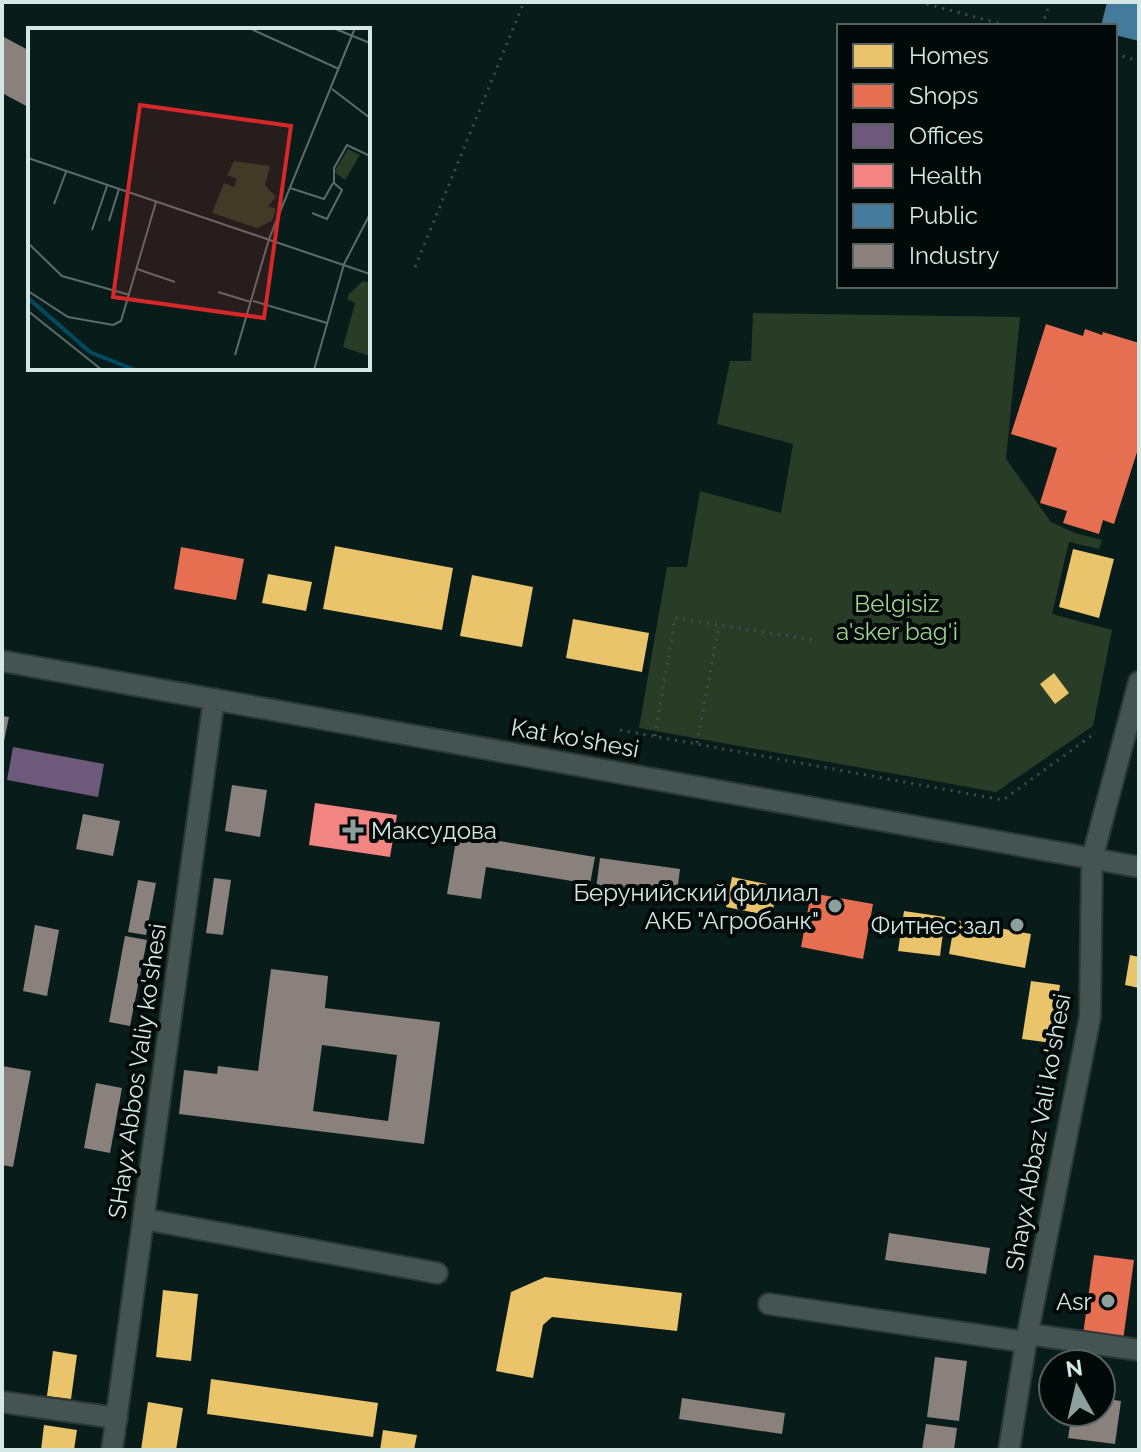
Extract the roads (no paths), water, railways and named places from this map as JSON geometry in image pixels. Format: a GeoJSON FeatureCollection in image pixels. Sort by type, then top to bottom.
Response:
{"type":"FeatureCollection","features":[{"type":"Feature","properties":{"kind":"street","name":"Kat ko'shesi"},"geometry":{"type":"LineString","coordinates":[[2,661],[1139,867]]}},
{"type":"Feature","properties":{"kind":"street","name":"Shayx Abbaz Vali ko'shesi"},"geometry":{"type":"LineString","coordinates":[[1009,1450],[1027,1338],[1090,1017],[1092,859],[1139,682]]}},
{"type":"Feature","properties":{"kind":"street","name":"SHayx Abbos Valiy ko'shesi"},"geometry":{"type":"LineString","coordinates":[[112,1450],[214,699]]}},
{"type":"Feature","properties":{"kind":"street"},"geometry":{"type":"LineString","coordinates":[[144,1219],[437,1273]]}},
{"type":"Feature","properties":{"kind":"street"},"geometry":{"type":"LineString","coordinates":[[769,1304],[1139,1350]]}},
{"type":"Feature","properties":{"kind":"street"},"geometry":{"type":"LineString","coordinates":[[2,1402],[117,1418]]}},
{"type":"Feature","properties":{"kind":"place","name":"Максудова"},"geometry":{"type":"Point","coordinates":[353,830]}},
{"type":"Feature","properties":{"kind":"place","name":"Берунийский филиал АКБ \"Агробанк\""},"geometry":{"type":"Point","coordinates":[835,906]}},
{"type":"Feature","properties":{"kind":"place","name":"Фитнес зал"},"geometry":{"type":"Point","coordinates":[1017,925]}},
{"type":"Feature","properties":{"kind":"place","name":"Asr"},"geometry":{"type":"Point","coordinates":[1108,1301]}},
{"type":"Feature","properties":{"kind":"park label","name":"Belgisiz a'sker bag'i"},"geometry":{"type":"Point","coordinates":[897,617]}}]}
